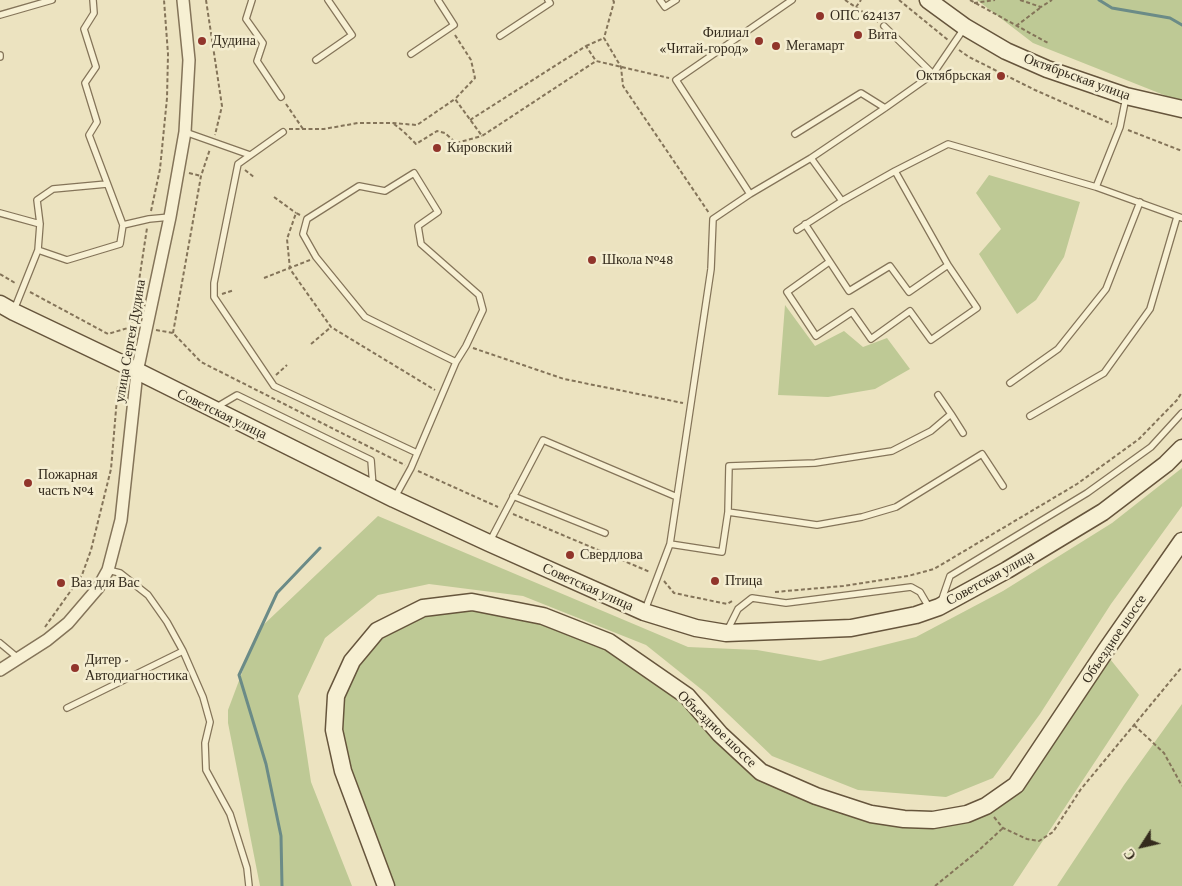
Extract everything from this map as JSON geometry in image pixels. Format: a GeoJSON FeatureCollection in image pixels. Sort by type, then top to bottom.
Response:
{"type":"FeatureCollection","features":[{"type":"Feature","properties":{"kind":"street","name":"улица Сергея Дудина"},"geometry":{"type":"LineString","coordinates":[[0,670],[47,640],[68,623],[98,588],[108,570],[121,520],[137,372],[186,132],[189,60],[183,0]]}},
{"type":"Feature","properties":{"kind":"street","name":"Октябрьская улица"},"geometry":{"type":"LineString","coordinates":[[928,0],[964,27],[1006,51],[1047,69],[1126,96],[1182,109]]}},
{"type":"Feature","properties":{"kind":"street","name":"Советская улица"},"geometry":{"type":"LineString","coordinates":[[7,308],[394,499],[489,543],[644,612],[696,628],[726,634],[851,628],[935,609],[1007,570],[1104,512],[1166,464],[1182,448]]}},
{"type":"Feature","properties":{"kind":"street","name":"Объездное шоссе"},"geometry":{"type":"LineString","coordinates":[[386,886],[343,771],[334,730],[336,696],[352,660],[377,631],[423,608],[472,602],[543,616],[608,642],[687,696],[720,734],[760,772],[816,796],[871,814],[918,820],[960,816],[986,806],[1016,785],[1106,650],[1182,541]]}},
{"type":"Feature","properties":{"kind":"lane"},"geometry":{"type":"LineString","coordinates":[[0,14],[52,0]]}},
{"type":"Feature","properties":{"kind":"lane"},"geometry":{"type":"LineString","coordinates":[[38,250],[67,260],[120,244],[123,225],[89,135],[98,122],[86,82],[96,67],[84,29],[94,13],[93,0]]}},
{"type":"Feature","properties":{"kind":"lane"},"geometry":{"type":"LineString","coordinates":[[252,0],[246,18],[263,43],[257,61],[281,97]]}},
{"type":"Feature","properties":{"kind":"lane"},"geometry":{"type":"LineString","coordinates":[[316,60],[352,35],[328,0]]}},
{"type":"Feature","properties":{"kind":"lane"},"geometry":{"type":"LineString","coordinates":[[411,54],[454,25],[438,0]]}},
{"type":"Feature","properties":{"kind":"lane"},"geometry":{"type":"LineString","coordinates":[[500,36],[550,3],[548,0]]}},
{"type":"Feature","properties":{"kind":"lane"},"geometry":{"type":"LineString","coordinates":[[660,0],[665,7],[676,0]]}},
{"type":"Feature","properties":{"kind":"lane"},"geometry":{"type":"LineString","coordinates":[[750,194],[676,80],[792,0]]}},
{"type":"Feature","properties":{"kind":"lane"},"geometry":{"type":"LineString","coordinates":[[884,26],[932,74]]}},
{"type":"Feature","properties":{"kind":"lane"},"geometry":{"type":"LineString","coordinates":[[644,612],[670,544],[711,269],[713,219],[750,194],[811,158],[932,74],[964,27]]}},
{"type":"Feature","properties":{"kind":"lane"},"geometry":{"type":"LineString","coordinates":[[795,134],[861,93],[885,108]]}},
{"type":"Feature","properties":{"kind":"lane"},"geometry":{"type":"LineString","coordinates":[[1096,187],[1120,128],[1126,96]]}},
{"type":"Feature","properties":{"kind":"lane"},"geometry":{"type":"LineString","coordinates":[[186,132],[250,155]]}},
{"type":"Feature","properties":{"kind":"lane"},"geometry":{"type":"LineString","coordinates":[[283,132],[238,164],[214,282],[214,297],[274,386],[417,453]]}},
{"type":"Feature","properties":{"kind":"lane"},"geometry":{"type":"LineString","coordinates":[[797,230],[895,171],[948,144],[1096,187],[1179,218],[1150,309],[1104,373],[1030,416]]}},
{"type":"Feature","properties":{"kind":"lane"},"geometry":{"type":"LineString","coordinates":[[811,158],[842,202]]}},
{"type":"Feature","properties":{"kind":"lane"},"geometry":{"type":"LineString","coordinates":[[829,262],[787,292],[816,336],[852,312],[871,339],[910,311],[931,340],[977,308],[948,265],[895,171]]}},
{"type":"Feature","properties":{"kind":"lane"},"geometry":{"type":"LineString","coordinates":[[394,499],[411,468],[456,362],[466,346],[483,310],[479,296],[421,244],[418,226],[438,212],[414,173],[385,191],[359,186],[307,219],[303,234],[316,257],[365,316],[456,362]]}},
{"type":"Feature","properties":{"kind":"lane"},"geometry":{"type":"LineString","coordinates":[[7,308],[23,288],[38,250],[40,224],[37,200],[54,189],[107,184]]}},
{"type":"Feature","properties":{"kind":"lane"},"geometry":{"type":"LineString","coordinates":[[1010,383],[1058,349],[1106,289],[1140,202]]}},
{"type":"Feature","properties":{"kind":"lane"},"geometry":{"type":"LineString","coordinates":[[0,213],[40,224]]}},
{"type":"Feature","properties":{"kind":"lane"},"geometry":{"type":"LineString","coordinates":[[123,225],[149,218],[170,217]]}},
{"type":"Feature","properties":{"kind":"lane"},"geometry":{"type":"LineString","coordinates":[[805,224],[850,291],[890,266],[909,292],[948,265]]}},
{"type":"Feature","properties":{"kind":"lane"},"geometry":{"type":"LineString","coordinates":[[938,394],[963,433]]}},
{"type":"Feature","properties":{"kind":"lane"},"geometry":{"type":"LineString","coordinates":[[213,409],[237,395],[370,460],[374,489]]}},
{"type":"Feature","properties":{"kind":"lane"},"geometry":{"type":"LineString","coordinates":[[726,634],[738,609],[752,598],[786,603],[911,586],[920,592],[935,609],[950,576],[1087,493],[1151,447],[1182,413]]}},
{"type":"Feature","properties":{"kind":"lane"},"geometry":{"type":"LineString","coordinates":[[670,544],[722,552],[728,512],[729,466],[815,463],[892,451],[931,430],[951,414]]}},
{"type":"Feature","properties":{"kind":"lane"},"geometry":{"type":"LineString","coordinates":[[489,543],[543,440],[677,497]]}},
{"type":"Feature","properties":{"kind":"lane"},"geometry":{"type":"LineString","coordinates":[[728,512],[817,525],[862,517],[896,507],[982,454],[1003,486]]}},
{"type":"Feature","properties":{"kind":"lane"},"geometry":{"type":"LineString","coordinates":[[513,496],[605,533]]}},
{"type":"Feature","properties":{"kind":"lane"},"geometry":{"type":"LineString","coordinates":[[108,570],[120,573],[148,595],[167,622],[183,651],[203,697],[210,722],[205,743],[206,770],[230,814],[247,868],[250,886]]}},
{"type":"Feature","properties":{"kind":"lane"},"geometry":{"type":"LineString","coordinates":[[0,643],[18,658]]}},
{"type":"Feature","properties":{"kind":"lane"},"geometry":{"type":"LineString","coordinates":[[67,708],[183,651]]}},
{"type":"Feature","properties":{"kind":"path"},"geometry":{"type":"LineString","coordinates":[[132,327],[149,218],[160,169],[167,98],[168,54],[164,0]]}},
{"type":"Feature","properties":{"kind":"path"},"geometry":{"type":"LineString","coordinates":[[173,333],[201,176],[222,106],[206,0]]}},
{"type":"Feature","properties":{"kind":"path"},"geometry":{"type":"LineString","coordinates":[[613,0],[604,38],[621,67],[623,86],[713,219]]}},
{"type":"Feature","properties":{"kind":"path"},"geometry":{"type":"LineString","coordinates":[[845,0],[884,26]]}},
{"type":"Feature","properties":{"kind":"path"},"geometry":{"type":"LineString","coordinates":[[856,8],[861,0]]}},
{"type":"Feature","properties":{"kind":"path"},"geometry":{"type":"LineString","coordinates":[[899,0],[969,57],[1035,90],[1120,128],[1182,150]]}},
{"type":"Feature","properties":{"kind":"path"},"geometry":{"type":"LineString","coordinates":[[970,0],[1048,43]]}},
{"type":"Feature","properties":{"kind":"path"},"geometry":{"type":"LineString","coordinates":[[974,3],[995,0]]}},
{"type":"Feature","properties":{"kind":"path"},"geometry":{"type":"LineString","coordinates":[[1020,0],[1041,7]]}},
{"type":"Feature","properties":{"kind":"path"},"geometry":{"type":"LineString","coordinates":[[1016,26],[1052,0]]}},
{"type":"Feature","properties":{"kind":"path"},"geometry":{"type":"LineString","coordinates":[[283,132],[288,129],[324,129],[358,123],[417,125],[455,99],[475,78],[471,60],[450,28]]}},
{"type":"Feature","properties":{"kind":"path"},"geometry":{"type":"LineString","coordinates":[[470,120],[586,46],[604,38]]}},
{"type":"Feature","properties":{"kind":"path"},"geometry":{"type":"LineString","coordinates":[[586,46],[596,61],[676,80]]}},
{"type":"Feature","properties":{"kind":"path"},"geometry":{"type":"LineString","coordinates":[[392,123],[416,144],[436,131],[445,133],[456,144],[482,136],[596,61]]}},
{"type":"Feature","properties":{"kind":"path"},"geometry":{"type":"LineString","coordinates":[[281,97],[303,129]]}},
{"type":"Feature","properties":{"kind":"path"},"geometry":{"type":"LineString","coordinates":[[455,99],[482,136]]}},
{"type":"Feature","properties":{"kind":"path"},"geometry":{"type":"LineString","coordinates":[[238,164],[255,178]]}},
{"type":"Feature","properties":{"kind":"path"},"geometry":{"type":"LineString","coordinates":[[274,197],[307,219]]}},
{"type":"Feature","properties":{"kind":"path"},"geometry":{"type":"LineString","coordinates":[[296,213],[286,239],[290,269],[331,327],[443,395]]}},
{"type":"Feature","properties":{"kind":"path"},"geometry":{"type":"LineString","coordinates":[[264,278],[316,257]]}},
{"type":"Feature","properties":{"kind":"path"},"geometry":{"type":"LineString","coordinates":[[0,274],[108,334],[132,327],[173,333],[201,362],[411,468],[505,511],[658,575],[674,593],[727,604],[736,600]]}},
{"type":"Feature","properties":{"kind":"path"},"geometry":{"type":"LineString","coordinates":[[214,297],[234,290]]}},
{"type":"Feature","properties":{"kind":"path"},"geometry":{"type":"LineString","coordinates":[[310,344],[331,327]]}},
{"type":"Feature","properties":{"kind":"path"},"geometry":{"type":"LineString","coordinates":[[466,346],[564,379],[691,404]]}},
{"type":"Feature","properties":{"kind":"path"},"geometry":{"type":"LineString","coordinates":[[270,380],[287,365]]}},
{"type":"Feature","properties":{"kind":"path"},"geometry":{"type":"LineString","coordinates":[[40,634],[82,575],[91,550],[111,470],[118,386]]}},
{"type":"Feature","properties":{"kind":"path"},"geometry":{"type":"LineString","coordinates":[[773,592],[843,586],[908,576],[934,568],[1085,478],[1139,439],[1182,392]]}},
{"type":"Feature","properties":{"kind":"path"},"geometry":{"type":"LineString","coordinates":[[986,806],[1003,828],[1027,839],[1039,842],[1053,832],[1081,790],[1182,666]]}},
{"type":"Feature","properties":{"kind":"path"},"geometry":{"type":"LineString","coordinates":[[1134,725],[1164,753],[1182,786]]}},
{"type":"Feature","properties":{"kind":"path"},"geometry":{"type":"LineString","coordinates":[[935,886],[1003,828]]}},
{"type":"Feature","properties":{"kind":"green space"},"geometry":{"type":"Polygon","coordinates":[[[977,0],[1182,0],[1182,100],[1169,97],[1033,43],[977,0]]]}},
{"type":"Feature","properties":{"kind":"green space"},"geometry":{"type":"Polygon","coordinates":[[[989,175],[1080,202],[1064,257],[1036,300],[1017,314],[979,254],[1001,229],[976,193],[989,175]]]}},
{"type":"Feature","properties":{"kind":"green space"},"geometry":{"type":"Polygon","coordinates":[[[785,305],[815,346],[844,331],[863,347],[887,338],[910,369],[875,389],[828,397],[778,395],[785,305]]]}},
{"type":"Feature","properties":{"kind":"green space"},"geometry":{"type":"Polygon","coordinates":[[[1182,468],[1182,506],[1111,604],[1040,714],[993,778],[946,797],[858,790],[772,756],[706,693],[646,645],[523,596],[429,584],[378,595],[325,638],[298,696],[311,782],[352,886],[260,886],[228,723],[228,710],[258,630],[378,516],[688,647],[757,650],[820,661],[916,637],[1003,591],[1112,523],[1182,468]]]}},
{"type":"Feature","properties":{"kind":"green space"},"geometry":{"type":"Polygon","coordinates":[[[472,606],[540,620],[602,642],[683,698],[716,734],[812,799],[960,819],[1019,786],[1106,654],[1139,695],[1013,886],[391,886],[337,730],[340,698],[355,664],[377,634],[421,613],[472,606]]]}},
{"type":"Feature","properties":{"kind":"green space"},"geometry":{"type":"Polygon","coordinates":[[[1182,704],[1182,886],[1057,886],[1124,785],[1182,704]]]}},
{"type":"Feature","properties":{"kind":"waterway"},"geometry":{"type":"LineString","coordinates":[[1099,0],[1112,8],[1170,18],[1182,25]]}},
{"type":"Feature","properties":{"kind":"waterway"},"geometry":{"type":"LineString","coordinates":[[282,886],[281,836],[266,764],[239,675],[277,593],[320,548]]}},
{"type":"Feature","properties":{"kind":"place","name":"ОПС 624137"},"geometry":{"type":"Point","coordinates":[820,16]}},
{"type":"Feature","properties":{"kind":"place","name":"Вита"},"geometry":{"type":"Point","coordinates":[858,35]}},
{"type":"Feature","properties":{"kind":"place","name":"Дудина"},"geometry":{"type":"Point","coordinates":[202,41]}},
{"type":"Feature","properties":{"kind":"place","name":"Филиал «Читай-город»"},"geometry":{"type":"Point","coordinates":[759,41]}},
{"type":"Feature","properties":{"kind":"place","name":"Мегамарт"},"geometry":{"type":"Point","coordinates":[776,46]}},
{"type":"Feature","properties":{"kind":"place","name":"Октябрьская"},"geometry":{"type":"Point","coordinates":[1001,76]}},
{"type":"Feature","properties":{"kind":"place","name":"Кировский"},"geometry":{"type":"Point","coordinates":[437,148]}},
{"type":"Feature","properties":{"kind":"place","name":"Школа №48"},"geometry":{"type":"Point","coordinates":[592,260]}},
{"type":"Feature","properties":{"kind":"place","name":"Пожарная часть №4"},"geometry":{"type":"Point","coordinates":[28,483]}},
{"type":"Feature","properties":{"kind":"place","name":"Свердлова"},"geometry":{"type":"Point","coordinates":[570,555]}},
{"type":"Feature","properties":{"kind":"place","name":"Птица"},"geometry":{"type":"Point","coordinates":[715,581]}},
{"type":"Feature","properties":{"kind":"place","name":"Ваз для Вас"},"geometry":{"type":"Point","coordinates":[61,583]}},
{"type":"Feature","properties":{"kind":"place","name":"Дитер - Автодиагностика"},"geometry":{"type":"Point","coordinates":[75,668]}}]}
